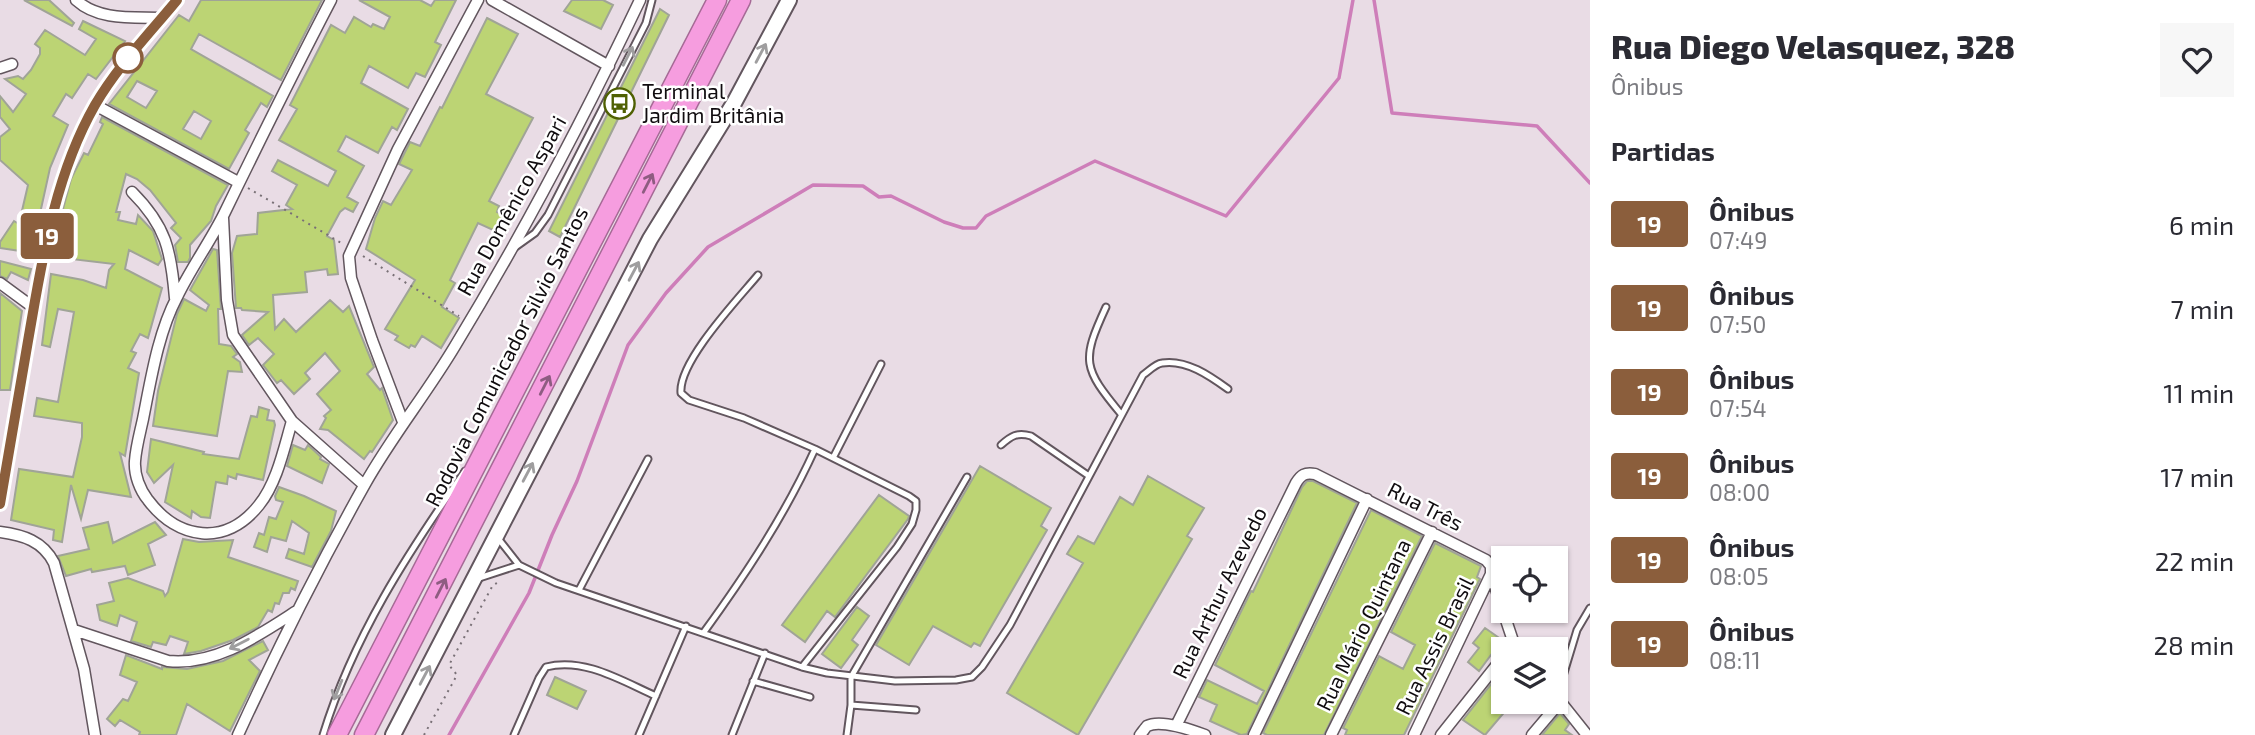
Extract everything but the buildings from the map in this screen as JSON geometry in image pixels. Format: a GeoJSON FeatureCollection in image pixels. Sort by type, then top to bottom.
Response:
{"type":"FeatureCollection","features":[{"type":"Feature","properties":{"kind":"highway","name":"Rodovia Comunicador Silvio Santos"},"geometry":{"type":"LineString","coordinates":[[337,735],[717,0]]}},
{"type":"Feature","properties":{"kind":"highway"},"geometry":{"type":"LineString","coordinates":[[364,735],[741,0]]}},
{"type":"Feature","properties":{"kind":"main road"},"geometry":{"type":"LineString","coordinates":[[393,735],[650,239],[734,103],[789,0]]}},
{"type":"Feature","properties":{"kind":"street"},"geometry":{"type":"LineString","coordinates":[[76,0],[96,13],[162,18]]}},
{"type":"Feature","properties":{"kind":"street"},"geometry":{"type":"LineString","coordinates":[[0,504],[48,233],[63,180],[95,105],[118,69],[177,0]]}},
{"type":"Feature","properties":{"kind":"street"},"geometry":{"type":"LineString","coordinates":[[292,421],[270,486],[260,504],[247,517],[231,527],[215,533],[197,534],[177,527],[157,513],[140,490],[135,463],[151,382],[175,299],[223,216],[331,0]]}},
{"type":"Feature","properties":{"kind":"street"},"geometry":{"type":"LineString","coordinates":[[403,422],[351,278],[348,267],[351,249],[398,149],[478,0]]}},
{"type":"Feature","properties":{"kind":"street"},"geometry":{"type":"LineString","coordinates":[[492,0],[609,66]]}},
{"type":"Feature","properties":{"kind":"street","name":"Rua Domênico Aspari"},"geometry":{"type":"LineString","coordinates":[[238,735],[298,610],[364,485],[403,422],[450,355],[513,249],[609,66],[640,0]]}},
{"type":"Feature","properties":{"kind":"street"},"geometry":{"type":"LineString","coordinates":[[0,68],[12,64]]}},
{"type":"Feature","properties":{"kind":"street"},"geometry":{"type":"LineString","coordinates":[[95,105],[238,182]]}},
{"type":"Feature","properties":{"kind":"street"},"geometry":{"type":"LineString","coordinates":[[132,192],[151,211],[161,227],[170,255],[175,299]]}},
{"type":"Feature","properties":{"kind":"street"},"geometry":{"type":"LineString","coordinates":[[223,216],[227,300],[233,335],[292,421],[364,485]]}},
{"type":"Feature","properties":{"kind":"street"},"geometry":{"type":"LineString","coordinates":[[0,284],[34,308]]}},
{"type":"Feature","properties":{"kind":"street","name":"Rua Três"},"geometry":{"type":"LineString","coordinates":[[1299,478],[1308,472],[1315,474],[1486,560],[1491,566]]}},
{"type":"Feature","properties":{"kind":"street","name":"Rua Arthur Azevedo"},"geometry":{"type":"LineString","coordinates":[[1176,726],[1299,478]]}},
{"type":"Feature","properties":{"kind":"street"},"geometry":{"type":"LineString","coordinates":[[1254,735],[1367,499]]}},
{"type":"Feature","properties":{"kind":"street"},"geometry":{"type":"LineString","coordinates":[[0,532],[20,534],[49,553],[74,630],[89,692],[95,735]]}},
{"type":"Feature","properties":{"kind":"street","name":"Rua Mário Quintana"},"geometry":{"type":"LineString","coordinates":[[1331,735],[1432,532]]}},
{"type":"Feature","properties":{"kind":"street","name":"Rua Assis Brasil"},"geometry":{"type":"LineString","coordinates":[[1415,735],[1491,574]]}},
{"type":"Feature","properties":{"kind":"street"},"geometry":{"type":"LineString","coordinates":[[74,630],[182,662],[216,656],[268,630],[298,610]]}},
{"type":"Feature","properties":{"kind":"street"},"geometry":{"type":"LineString","coordinates":[[1441,735],[1491,672]]}},
{"type":"Feature","properties":{"kind":"street"},"geometry":{"type":"LineString","coordinates":[[1568,711],[1587,735]]}},
{"type":"Feature","properties":{"kind":"street"},"geometry":{"type":"LineString","coordinates":[[1532,735],[1547,714]]}},
{"type":"Feature","properties":{"kind":"street"},"geometry":{"type":"LineString","coordinates":[[1140,735],[1147,726],[1158,724],[1176,726],[1205,735]]}},
{"type":"Feature","properties":{"kind":"lane"},"geometry":{"type":"LineString","coordinates":[[513,249],[535,233],[548,215],[646,23],[652,0]]}},
{"type":"Feature","properties":{"kind":"lane"},"geometry":{"type":"LineString","coordinates":[[758,275],[698,350],[681,385],[681,393],[689,400],[744,418],[815,449],[916,501],[912,524],[897,547],[802,667]]}},
{"type":"Feature","properties":{"kind":"lane"},"geometry":{"type":"LineString","coordinates":[[1106,307],[1089,347],[1089,367],[1094,380],[1121,414]]}},
{"type":"Feature","properties":{"kind":"lane"},"geometry":{"type":"LineString","coordinates":[[495,534],[522,566],[555,583],[802,667],[851,677],[919,681],[972,677],[982,667],[1010,625],[1143,374],[1159,363],[1178,363],[1217,380],[1228,389]]}},
{"type":"Feature","properties":{"kind":"lane"},"geometry":{"type":"LineString","coordinates":[[833,458],[881,364]]}},
{"type":"Feature","properties":{"kind":"lane"},"geometry":{"type":"LineString","coordinates":[[323,735],[334,699],[355,649],[379,603],[415,542],[499,422]]}},
{"type":"Feature","properties":{"kind":"lane"},"geometry":{"type":"LineString","coordinates":[[1001,445],[1012,435],[1031,436],[1088,476]]}},
{"type":"Feature","properties":{"kind":"lane"},"geometry":{"type":"LineString","coordinates":[[704,632],[752,565],[815,449]]}},
{"type":"Feature","properties":{"kind":"lane"},"geometry":{"type":"LineString","coordinates":[[579,590],[648,459]]}},
{"type":"Feature","properties":{"kind":"lane"},"geometry":{"type":"LineString","coordinates":[[847,735],[851,677],[967,477]]}},
{"type":"Feature","properties":{"kind":"lane"},"geometry":{"type":"LineString","coordinates":[[472,581],[522,566]]}},
{"type":"Feature","properties":{"kind":"lane"},"geometry":{"type":"LineString","coordinates":[[1568,662],[1577,630],[1590,608]]}},
{"type":"Feature","properties":{"kind":"lane"},"geometry":{"type":"LineString","coordinates":[[639,735],[686,626]]}},
{"type":"Feature","properties":{"kind":"lane"},"geometry":{"type":"LineString","coordinates":[[732,735],[765,653]]}},
{"type":"Feature","properties":{"kind":"lane"},"geometry":{"type":"LineString","coordinates":[[514,735],[546,667],[560,663],[585,666],[656,696]]}},
{"type":"Feature","properties":{"kind":"lane"},"geometry":{"type":"LineString","coordinates":[[753,681],[810,696]]}},
{"type":"Feature","properties":{"kind":"lane"},"geometry":{"type":"LineString","coordinates":[[851,705],[916,710]]}},
{"type":"Feature","properties":{"kind":"path"},"geometry":{"type":"LineString","coordinates":[[238,182],[469,323]]}},
{"type":"Feature","properties":{"kind":"path"},"geometry":{"type":"LineString","coordinates":[[424,735],[457,675],[449,665],[493,585],[522,566]]}},
{"type":"Feature","properties":{"kind":"waterway"},"geometry":{"type":"LineString","coordinates":[[449,735],[529,593],[577,481],[628,345],[666,293],[708,247],[813,185],[863,186],[879,197],[891,196],[944,222],[963,228],[976,228],[986,216],[1095,161],[1226,216],[1339,78],[1353,0]]}},
{"type":"Feature","properties":{"kind":"waterway"},"geometry":{"type":"LineString","coordinates":[[1374,0],[1392,113],[1537,126],[1590,183]]}},
{"type":"Feature","properties":{"kind":"bus line","name":"19"},"geometry":{"type":"LineString","coordinates":[[0,504],[48,233],[63,180],[95,105],[118,69],[177,0]]}},
{"type":"Feature","properties":{"kind":"place","name":"Terminal Jardim Britânia"},"geometry":{"type":"Point","coordinates":[619,104]}}]}
